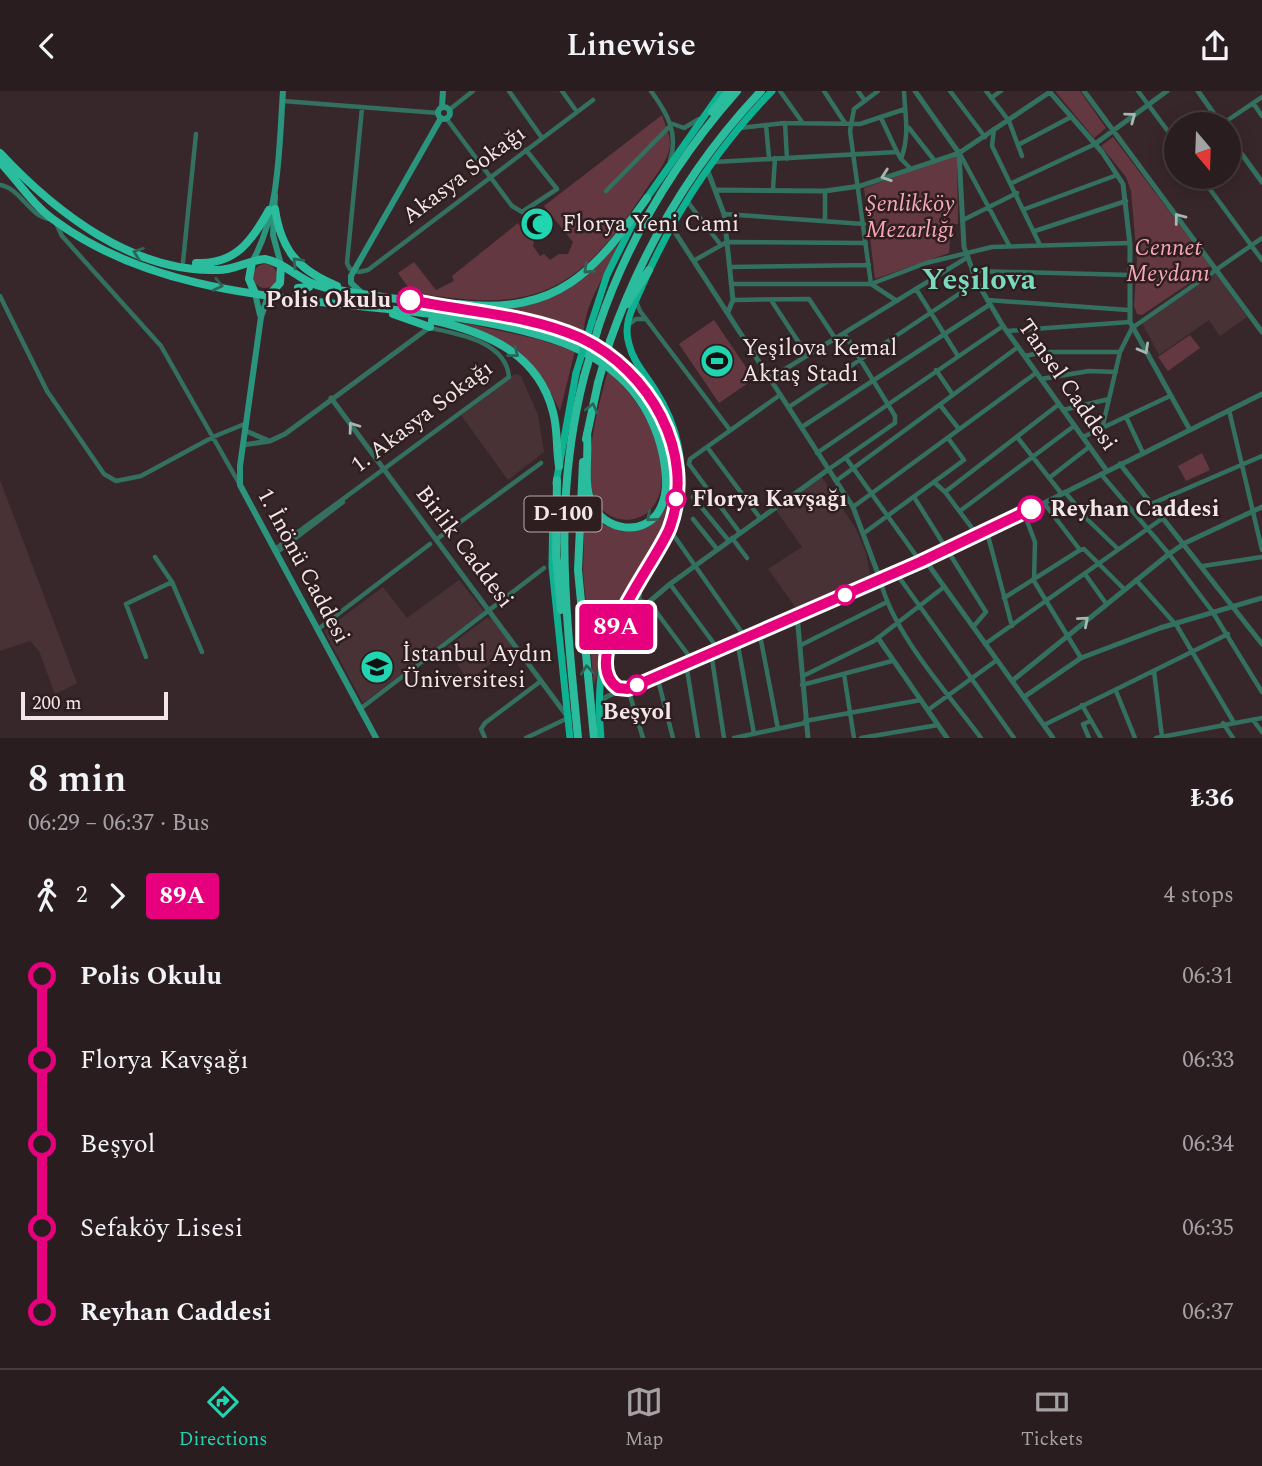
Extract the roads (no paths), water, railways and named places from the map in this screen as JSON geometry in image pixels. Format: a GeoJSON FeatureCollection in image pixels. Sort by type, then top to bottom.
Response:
{"type":"FeatureCollection","features":[{"type":"Feature","properties":{"kind":"highway"},"geometry":{"type":"LineString","coordinates":[[700,136],[711,114],[729,91]]}},
{"type":"Feature","properties":{"kind":"highway","name":"D-100"},"geometry":{"type":"LineString","coordinates":[[578,738],[563,568],[564,496],[580,375],[596,323],[643,220],[700,136],[737,91]]}},
{"type":"Feature","properties":{"kind":"highway","name":"D-100"},"geometry":{"type":"LineString","coordinates":[[594,738],[578,570],[579,505],[587,434],[598,383],[619,315],[649,248],[680,195],[716,145],[761,91]]}},
{"type":"Feature","properties":{"kind":"highway"},"geometry":{"type":"LineString","coordinates":[[0,153],[87,228],[127,249],[164,262],[218,270],[265,259],[281,265],[299,279],[323,287]]}},
{"type":"Feature","properties":{"kind":"highway"},"geometry":{"type":"LineString","coordinates":[[0,162],[54,220],[90,243],[142,267],[268,296],[466,320],[538,335],[578,348],[613,369],[641,400],[661,446],[666,489],[662,506],[650,520],[635,527],[621,528],[609,524],[596,511],[587,488],[587,434]]}},
{"type":"Feature","properties":{"kind":"highway"},"geometry":{"type":"LineString","coordinates":[[410,300],[505,306],[559,290],[574,282],[601,257],[647,198]]}},
{"type":"Feature","properties":{"kind":"highway"},"geometry":{"type":"LineString","coordinates":[[164,262],[212,263],[236,255],[248,244],[272,209]]}},
{"type":"Feature","properties":{"kind":"highway"},"geometry":{"type":"LineString","coordinates":[[272,209],[281,238],[292,258],[314,276],[349,291]]}},
{"type":"Feature","properties":{"kind":"highway"},"geometry":{"type":"LineString","coordinates":[[252,262],[249,279],[255,293]]}},
{"type":"Feature","properties":{"kind":"highway"},"geometry":{"type":"LineString","coordinates":[[268,296],[280,283],[281,265]]}},
{"type":"Feature","properties":{"kind":"highway"},"geometry":{"type":"LineString","coordinates":[[619,315],[649,270]]}},
{"type":"Feature","properties":{"kind":"highway"},"geometry":{"type":"LineString","coordinates":[[301,300],[297,290],[300,286],[410,300],[537,324],[582,339],[615,358],[649,393],[663,420],[674,452],[677,476],[674,516]]}},
{"type":"Feature","properties":{"kind":"highway"},"geometry":{"type":"LineString","coordinates":[[384,309],[429,327]]}},
{"type":"Feature","properties":{"kind":"highway"},"geometry":{"type":"LineString","coordinates":[[405,312],[489,337],[527,363],[550,403],[557,431],[559,466]]}},
{"type":"Feature","properties":{"kind":"highway"},"geometry":{"type":"LineString","coordinates":[[557,480],[558,583],[570,653]]}},
{"type":"Feature","properties":{"kind":"main road"},"geometry":{"type":"LineString","coordinates":[[281,265],[273,235],[272,209],[283,91]]}},
{"type":"Feature","properties":{"kind":"main road"},"geometry":{"type":"LineString","coordinates":[[363,294],[351,283],[354,270],[443,113],[443,91]]}},
{"type":"Feature","properties":{"kind":"main road"},"geometry":{"type":"LineString","coordinates":[[596,323],[607,275],[647,198],[701,117],[722,91]]}},
{"type":"Feature","properties":{"kind":"main road"},"geometry":{"type":"LineString","coordinates":[[603,738],[598,706],[600,670],[628,599],[670,529],[681,485],[680,451],[665,408],[629,347],[626,326],[671,226],[710,165],[772,91]]}},
{"type":"Feature","properties":{"kind":"main road"},"geometry":{"type":"LineString","coordinates":[[252,262],[264,240],[272,209]]}},
{"type":"Feature","properties":{"kind":"main road"},"geometry":{"type":"LineString","coordinates":[[255,293],[261,317]]}},
{"type":"Feature","properties":{"kind":"main road"},"geometry":{"type":"LineString","coordinates":[[261,317],[268,296]]}},
{"type":"Feature","properties":{"kind":"main road","name":"1. İnönü Caddesi"},"geometry":{"type":"LineString","coordinates":[[261,317],[240,485],[376,738]]}},
{"type":"Feature","properties":{"kind":"main road"},"geometry":{"type":"LineString","coordinates":[[570,738],[550,545],[559,466],[580,375]]}},
{"type":"Feature","properties":{"kind":"street"},"geometry":{"type":"LineString","coordinates":[[282,101],[443,113],[473,91]]}},
{"type":"Feature","properties":{"kind":"street"},"geometry":{"type":"LineString","coordinates":[[509,91],[542,138]]}},
{"type":"Feature","properties":{"kind":"street"},"geometry":{"type":"LineString","coordinates":[[562,91],[577,112]]}},
{"type":"Feature","properties":{"kind":"street"},"geometry":{"type":"LineString","coordinates":[[651,91],[672,124],[674,145],[670,162]]}},
{"type":"Feature","properties":{"kind":"street"},"geometry":{"type":"LineString","coordinates":[[780,91],[802,123]]}},
{"type":"Feature","properties":{"kind":"street"},"geometry":{"type":"LineString","coordinates":[[824,91],[845,123]]}},
{"type":"Feature","properties":{"kind":"street"},"geometry":{"type":"LineString","coordinates":[[858,91],[865,101]]}},
{"type":"Feature","properties":{"kind":"street"},"geometry":{"type":"LineString","coordinates":[[878,91],[854,109],[854,122],[850,131],[860,185],[871,283],[897,301]]}},
{"type":"Feature","properties":{"kind":"street"},"geometry":{"type":"LineString","coordinates":[[904,91],[904,116],[909,128],[934,160]]}},
{"type":"Feature","properties":{"kind":"street"},"geometry":{"type":"LineString","coordinates":[[915,91],[959,153],[1009,244]]}},
{"type":"Feature","properties":{"kind":"street"},"geometry":{"type":"LineString","coordinates":[[950,91],[986,138]]}},
{"type":"Feature","properties":{"kind":"street"},"geometry":{"type":"LineString","coordinates":[[986,91],[1009,121],[1022,156]]}},
{"type":"Feature","properties":{"kind":"street"},"geometry":{"type":"LineString","coordinates":[[991,98],[1001,91]]}},
{"type":"Feature","properties":{"kind":"street"},"geometry":{"type":"LineString","coordinates":[[1084,91],[1262,332]]}},
{"type":"Feature","properties":{"kind":"street"},"geometry":{"type":"LineString","coordinates":[[1138,91],[1164,125]]}},
{"type":"Feature","properties":{"kind":"street"},"geometry":{"type":"LineString","coordinates":[[1012,183],[1095,144],[1167,91]]}},
{"type":"Feature","properties":{"kind":"street"},"geometry":{"type":"LineString","coordinates":[[1198,91],[1213,112]]}},
{"type":"Feature","properties":{"kind":"street"},"geometry":{"type":"LineString","coordinates":[[717,190],[825,191],[860,185],[959,153],[986,138],[994,129],[1049,92],[1095,144],[1118,175],[1127,201],[1131,275],[1128,310],[1131,325],[1190,430]]}},
{"type":"Feature","properties":{"kind":"street"},"geometry":{"type":"LineString","coordinates":[[1240,112],[1262,97]]}},
{"type":"Feature","properties":{"kind":"street","name":"Akasya Sokağı"},"geometry":{"type":"LineString","coordinates":[[354,270],[368,269],[593,100]]}},
{"type":"Feature","properties":{"kind":"street"},"geometry":{"type":"LineString","coordinates":[[1253,103],[1262,116]]}},
{"type":"Feature","properties":{"kind":"street"},"geometry":{"type":"LineString","coordinates":[[354,270],[347,263],[362,108]]}},
{"type":"Feature","properties":{"kind":"street"},"geometry":{"type":"LineString","coordinates":[[739,128],[785,123],[860,124],[881,118],[900,108],[905,109]]}},
{"type":"Feature","properties":{"kind":"street"},"geometry":{"type":"LineString","coordinates":[[443,113],[519,212],[557,190],[526,150]]}},
{"type":"Feature","properties":{"kind":"street"},"geometry":{"type":"LineString","coordinates":[[672,124],[690,127],[701,117]]}},
{"type":"Feature","properties":{"kind":"street"},"geometry":{"type":"LineString","coordinates":[[1018,145],[1070,117]]}},
{"type":"Feature","properties":{"kind":"street"},"geometry":{"type":"LineString","coordinates":[[881,118],[901,159],[911,168]]}},
{"type":"Feature","properties":{"kind":"street"},"geometry":{"type":"LineString","coordinates":[[785,123],[787,159]]}},
{"type":"Feature","properties":{"kind":"street"},"geometry":{"type":"LineString","coordinates":[[606,191],[672,124]]}},
{"type":"Feature","properties":{"kind":"street"},"geometry":{"type":"LineString","coordinates":[[766,125],[774,189]]}},
{"type":"Feature","properties":{"kind":"street"},"geometry":{"type":"LineString","coordinates":[[901,159],[909,128]]}},
{"type":"Feature","properties":{"kind":"street"},"geometry":{"type":"LineString","coordinates":[[994,129],[992,146],[1039,243]]}},
{"type":"Feature","properties":{"kind":"street"},"geometry":{"type":"LineString","coordinates":[[183,262],[195,134]]}},
{"type":"Feature","properties":{"kind":"street"},"geometry":{"type":"LineString","coordinates":[[728,312],[733,300],[724,214],[710,165],[772,158],[897,152]]}},
{"type":"Feature","properties":{"kind":"street","name":"Tansel Caddesi"},"geometry":{"type":"LineString","coordinates":[[959,153],[963,220],[967,255],[972,271],[988,303],[1104,472]]}},
{"type":"Feature","properties":{"kind":"street"},"geometry":{"type":"LineString","coordinates":[[1241,153],[1262,182]]}},
{"type":"Feature","properties":{"kind":"street"},"geometry":{"type":"LineString","coordinates":[[1024,209],[1118,175]]}},
{"type":"Feature","properties":{"kind":"street"},"geometry":{"type":"LineString","coordinates":[[0,185],[9,187],[42,218],[54,220],[62,236],[161,346],[240,485]]}},
{"type":"Feature","properties":{"kind":"street"},"geometry":{"type":"LineString","coordinates":[[1210,189],[1262,260]]}},
{"type":"Feature","properties":{"kind":"street"},"geometry":{"type":"LineString","coordinates":[[825,191],[825,221]]}},
{"type":"Feature","properties":{"kind":"street"},"geometry":{"type":"LineString","coordinates":[[963,220],[1017,193]]}},
{"type":"Feature","properties":{"kind":"street"},"geometry":{"type":"LineString","coordinates":[[687,201],[720,244]]}},
{"type":"Feature","properties":{"kind":"street"},"geometry":{"type":"LineString","coordinates":[[1035,231],[1127,201]]}},
{"type":"Feature","properties":{"kind":"street"},"geometry":{"type":"LineString","coordinates":[[724,214],[864,223]]}},
{"type":"Feature","properties":{"kind":"street"},"geometry":{"type":"LineString","coordinates":[[671,226],[853,507],[887,602],[897,622],[981,738]]}},
{"type":"Feature","properties":{"kind":"street"},"geometry":{"type":"LineString","coordinates":[[817,453],[887,407],[958,355],[1005,328],[1131,325],[1262,239]]}},
{"type":"Feature","properties":{"kind":"street"},"geometry":{"type":"LineString","coordinates":[[695,260],[727,242],[866,243]]}},
{"type":"Feature","properties":{"kind":"street"},"geometry":{"type":"LineString","coordinates":[[731,284],[871,283],[1009,244],[1130,243]]}},
{"type":"Feature","properties":{"kind":"street"},"geometry":{"type":"LineString","coordinates":[[768,379],[967,255]]}},
{"type":"Feature","properties":{"kind":"street"},"geometry":{"type":"LineString","coordinates":[[730,267],[869,265]]}},
{"type":"Feature","properties":{"kind":"street"},"geometry":{"type":"LineString","coordinates":[[972,271],[1131,275]]}},
{"type":"Feature","properties":{"kind":"street"},"geometry":{"type":"LineString","coordinates":[[789,407],[977,282]]}},
{"type":"Feature","properties":{"kind":"street"},"geometry":{"type":"LineString","coordinates":[[916,289],[958,355]]}},
{"type":"Feature","properties":{"kind":"street"},"geometry":{"type":"LineString","coordinates":[[0,296],[47,391],[108,479],[119,481],[141,475],[213,437],[247,427],[270,441]]}},
{"type":"Feature","properties":{"kind":"street"},"geometry":{"type":"LineString","coordinates":[[637,297],[637,306],[646,319],[730,430]]}},
{"type":"Feature","properties":{"kind":"street"},"geometry":{"type":"LineString","coordinates":[[733,300],[809,299],[835,338]]}},
{"type":"Feature","properties":{"kind":"street"},"geometry":{"type":"LineString","coordinates":[[771,300],[807,355]]}},
{"type":"Feature","properties":{"kind":"street"},"geometry":{"type":"LineString","coordinates":[[802,427],[944,335],[988,303],[1128,310]]}},
{"type":"Feature","properties":{"kind":"street"},"geometry":{"type":"LineString","coordinates":[[626,326],[636,319],[646,319]]}},
{"type":"Feature","properties":{"kind":"street"},"geometry":{"type":"LineString","coordinates":[[411,339],[416,324]]}},
{"type":"Feature","properties":{"kind":"street"},"geometry":{"type":"LineString","coordinates":[[1102,429],[1121,352],[1131,325]]}},
{"type":"Feature","properties":{"kind":"street"},"geometry":{"type":"LineString","coordinates":[[243,445],[270,441],[285,433],[429,327]]}},
{"type":"Feature","properties":{"kind":"street","name":"1. Akasya Sokağı"},"geometry":{"type":"LineString","coordinates":[[275,552],[509,377],[508,370],[487,345],[462,335],[429,327]]}},
{"type":"Feature","properties":{"kind":"street"},"geometry":{"type":"LineString","coordinates":[[615,631],[670,584],[717,549],[895,423],[895,416],[887,407],[844,333]]}},
{"type":"Feature","properties":{"kind":"street"},"geometry":{"type":"LineString","coordinates":[[836,481],[1018,347]]}},
{"type":"Feature","properties":{"kind":"street"},"geometry":{"type":"LineString","coordinates":[[1025,356],[1044,352],[1121,352]]}},
{"type":"Feature","properties":{"kind":"street"},"geometry":{"type":"LineString","coordinates":[[936,370],[953,395]]}},
{"type":"Feature","properties":{"kind":"street"},"geometry":{"type":"LineString","coordinates":[[1041,379],[1089,371],[1116,373]]}},
{"type":"Feature","properties":{"kind":"street"},"geometry":{"type":"LineString","coordinates":[[853,507],[1036,373]]}},
{"type":"Feature","properties":{"kind":"street"},"geometry":{"type":"LineString","coordinates":[[598,706],[607,697],[978,536],[1262,394]]}},
{"type":"Feature","properties":{"kind":"street"},"geometry":{"type":"LineString","coordinates":[[740,533],[689,464],[690,459],[780,395]]}},
{"type":"Feature","properties":{"kind":"street"},"geometry":{"type":"LineString","coordinates":[[1082,438],[1127,419],[1170,396]]}},
{"type":"Feature","properties":{"kind":"street","name":"Birlik Caddesi"},"geometry":{"type":"LineString","coordinates":[[331,397],[568,718]]}},
{"type":"Feature","properties":{"kind":"street"},"geometry":{"type":"LineString","coordinates":[[946,492],[1060,407],[1109,400]]}},
{"type":"Feature","properties":{"kind":"street"},"geometry":{"type":"LineString","coordinates":[[940,404],[959,429]]}},
{"type":"Feature","properties":{"kind":"street"},"geometry":{"type":"LineString","coordinates":[[1229,410],[1262,549]]}},
{"type":"Feature","properties":{"kind":"street"},"geometry":{"type":"LineString","coordinates":[[1127,419],[1143,453]]}},
{"type":"Feature","properties":{"kind":"street"},"geometry":{"type":"LineString","coordinates":[[960,511],[1074,426]]}},
{"type":"Feature","properties":{"kind":"street"},"geometry":{"type":"LineString","coordinates":[[864,533],[964,460],[948,437]]}},
{"type":"Feature","properties":{"kind":"street"},"geometry":{"type":"LineString","coordinates":[[1017,437],[1049,478],[1118,549]]}},
{"type":"Feature","properties":{"kind":"street"},"geometry":{"type":"LineString","coordinates":[[706,447],[760,518]]}},
{"type":"Feature","properties":{"kind":"street"},"geometry":{"type":"LineString","coordinates":[[1049,478],[1089,447]]}},
{"type":"Feature","properties":{"kind":"street"},"geometry":{"type":"LineString","coordinates":[[1151,504],[1241,462],[1262,456]]}},
{"type":"Feature","properties":{"kind":"street"},"geometry":{"type":"LineString","coordinates":[[846,458],[944,587],[1053,738]]}},
{"type":"Feature","properties":{"kind":"street"},"geometry":{"type":"LineString","coordinates":[[436,539],[541,463]]}},
{"type":"Feature","properties":{"kind":"street"},"geometry":{"type":"LineString","coordinates":[[1120,464],[1262,643]]}},
{"type":"Feature","properties":{"kind":"street"},"geometry":{"type":"LineString","coordinates":[[1104,472],[1212,611],[1261,689]]}},
{"type":"Feature","properties":{"kind":"street"},"geometry":{"type":"LineString","coordinates":[[934,482],[946,492],[978,536]]}},
{"type":"Feature","properties":{"kind":"street"},"geometry":{"type":"LineString","coordinates":[[693,497],[747,558]]}},
{"type":"Feature","properties":{"kind":"street"},"geometry":{"type":"LineString","coordinates":[[914,497],[986,612],[973,627]]}},
{"type":"Feature","properties":{"kind":"street"},"geometry":{"type":"LineString","coordinates":[[1044,503],[1080,550]]}},
{"type":"Feature","properties":{"kind":"street"},"geometry":{"type":"LineString","coordinates":[[1012,681],[1105,603],[1169,554],[1185,543],[1262,507]]}},
{"type":"Feature","properties":{"kind":"street"},"geometry":{"type":"LineString","coordinates":[[1024,513],[1035,542],[1034,581],[1081,658]]}},
{"type":"Feature","properties":{"kind":"street"},"geometry":{"type":"LineString","coordinates":[[985,644],[1163,518]]}},
{"type":"Feature","properties":{"kind":"street"},"geometry":{"type":"LineString","coordinates":[[693,519],[717,549]]}},
{"type":"Feature","properties":{"kind":"street"},"geometry":{"type":"LineString","coordinates":[[670,529],[745,636]]}},
{"type":"Feature","properties":{"kind":"street"},"geometry":{"type":"LineString","coordinates":[[987,531],[1012,626]]}},
{"type":"Feature","properties":{"kind":"street"},"geometry":{"type":"LineString","coordinates":[[317,630],[430,544]]}},
{"type":"Feature","properties":{"kind":"street"},"geometry":{"type":"LineString","coordinates":[[1004,598],[1084,549],[1124,589]]}},
{"type":"Feature","properties":{"kind":"street"},"geometry":{"type":"LineString","coordinates":[[155,557],[172,582],[202,652]]}},
{"type":"Feature","properties":{"kind":"street"},"geometry":{"type":"LineString","coordinates":[[1203,566],[1262,557]]}},
{"type":"Feature","properties":{"kind":"street"},"geometry":{"type":"LineString","coordinates":[[360,709],[544,568]]}},
{"type":"Feature","properties":{"kind":"street"},"geometry":{"type":"LineString","coordinates":[[896,573],[1014,738]]}},
{"type":"Feature","properties":{"kind":"street"},"geometry":{"type":"LineString","coordinates":[[1085,574],[1105,603]]}},
{"type":"Feature","properties":{"kind":"street"},"geometry":{"type":"LineString","coordinates":[[642,576],[638,595],[641,603],[648,603]]}},
{"type":"Feature","properties":{"kind":"street"},"geometry":{"type":"LineString","coordinates":[[1135,579],[1177,626],[1233,721]]}},
{"type":"Feature","properties":{"kind":"street"},"geometry":{"type":"LineString","coordinates":[[146,657],[126,604],[172,582]]}},
{"type":"Feature","properties":{"kind":"street"},"geometry":{"type":"LineString","coordinates":[[670,584],[718,649]]}},
{"type":"Feature","properties":{"kind":"street"},"geometry":{"type":"LineString","coordinates":[[803,676],[878,638],[944,587]]}},
{"type":"Feature","properties":{"kind":"street"},"geometry":{"type":"LineString","coordinates":[[1024,697],[1081,658],[1160,628],[1177,626],[1233,604],[1262,598]]}},
{"type":"Feature","properties":{"kind":"street"},"geometry":{"type":"LineString","coordinates":[[801,645],[887,602]]}},
{"type":"Feature","properties":{"kind":"street"},"geometry":{"type":"LineString","coordinates":[[648,603],[689,662],[698,738]]}},
{"type":"Feature","properties":{"kind":"street"},"geometry":{"type":"LineString","coordinates":[[797,614],[808,738]]}},
{"type":"Feature","properties":{"kind":"street"},"geometry":{"type":"LineString","coordinates":[[760,630],[778,729]]}},
{"type":"Feature","properties":{"kind":"street"},"geometry":{"type":"LineString","coordinates":[[1044,725],[1228,634]]}},
{"type":"Feature","properties":{"kind":"street"},"geometry":{"type":"LineString","coordinates":[[878,638],[947,738]]}},
{"type":"Feature","properties":{"kind":"street"},"geometry":{"type":"LineString","coordinates":[[737,640],[754,734]]}},
{"type":"Feature","properties":{"kind":"street"},"geometry":{"type":"LineString","coordinates":[[611,641],[608,678],[618,688],[628,689]]}},
{"type":"Feature","properties":{"kind":"street"},"geometry":{"type":"LineString","coordinates":[[711,652],[724,738]]}},
{"type":"Feature","properties":{"kind":"street"},"geometry":{"type":"LineString","coordinates":[[928,710],[997,660]]}},
{"type":"Feature","properties":{"kind":"street"},"geometry":{"type":"LineString","coordinates":[[802,685],[892,661]]}},
{"type":"Feature","properties":{"kind":"street"},"geometry":{"type":"LineString","coordinates":[[1154,671],[1160,737],[1233,721],[1262,718]]}},
{"type":"Feature","properties":{"kind":"street"},"geometry":{"type":"LineString","coordinates":[[844,674],[854,738]]}},
{"type":"Feature","properties":{"kind":"street"},"geometry":{"type":"LineString","coordinates":[[657,676],[674,738]]}},
{"type":"Feature","properties":{"kind":"street"},"geometry":{"type":"LineString","coordinates":[[485,738],[481,729],[485,723],[541,681]]}},
{"type":"Feature","properties":{"kind":"street"},"geometry":{"type":"LineString","coordinates":[[628,689],[643,738]]}},
{"type":"Feature","properties":{"kind":"street"},"geometry":{"type":"LineString","coordinates":[[1116,691],[1135,738]]}},
{"type":"Feature","properties":{"kind":"street"},"geometry":{"type":"LineString","coordinates":[[734,738],[921,700]]}},
{"type":"Feature","properties":{"kind":"street"},"geometry":{"type":"LineString","coordinates":[[1082,705],[1101,738]]}},
{"type":"Feature","properties":{"kind":"street"},"geometry":{"type":"LineString","coordinates":[[526,738],[568,718]]}},
{"type":"Feature","properties":{"kind":"street"},"geometry":{"type":"LineString","coordinates":[[1252,719],[1262,732]]}},
{"type":"Feature","properties":{"kind":"street"},"geometry":{"type":"LineString","coordinates":[[1089,738],[1083,725],[1091,721]]}},
{"type":"Feature","properties":{"kind":"street"},"geometry":{"type":"LineString","coordinates":[[1223,723],[1233,738]]}},
{"type":"Feature","properties":{"kind":"street"},"geometry":{"type":"LineString","coordinates":[[861,738],[939,725]]}},
{"type":"Feature","properties":{"kind":"street"},"geometry":{"type":"LineString","coordinates":[[1192,730],[1198,738]]}},
{"type":"Feature","properties":{"kind":"place","name":"Florya Yeni Cami"},"geometry":{"type":"Point","coordinates":[537,224]}},
{"type":"Feature","properties":{"kind":"place","name":"Polis Okulu"},"geometry":{"type":"Point","coordinates":[410,300]}},
{"type":"Feature","properties":{"kind":"place","name":"Yeşilova Kemal Aktaş Stadı"},"geometry":{"type":"Point","coordinates":[717,361]}},
{"type":"Feature","properties":{"kind":"place","name":"Florya Kavşağı"},"geometry":{"type":"Point","coordinates":[676,499]}},
{"type":"Feature","properties":{"kind":"place","name":"Reyhan Caddesi"},"geometry":{"type":"Point","coordinates":[1031,509]}},
{"type":"Feature","properties":{"kind":"place","name":"İstanbul Aydın Üniversitesi"},"geometry":{"type":"Point","coordinates":[377,667]}},
{"type":"Feature","properties":{"kind":"place","name":"Beşyol"},"geometry":{"type":"Point","coordinates":[637,685]}},
{"type":"Feature","properties":{"kind":"district","name":"Yeşilova"},"geometry":{"type":"Point","coordinates":[979,280]}},
{"type":"Feature","properties":{"kind":"park label","name":"Şenlikköy Mezarlığı"},"geometry":{"type":"Point","coordinates":[910,217]}},
{"type":"Feature","properties":{"kind":"park label","name":"Cennet Meydanı"},"geometry":{"type":"Point","coordinates":[1168,261]}}]}
